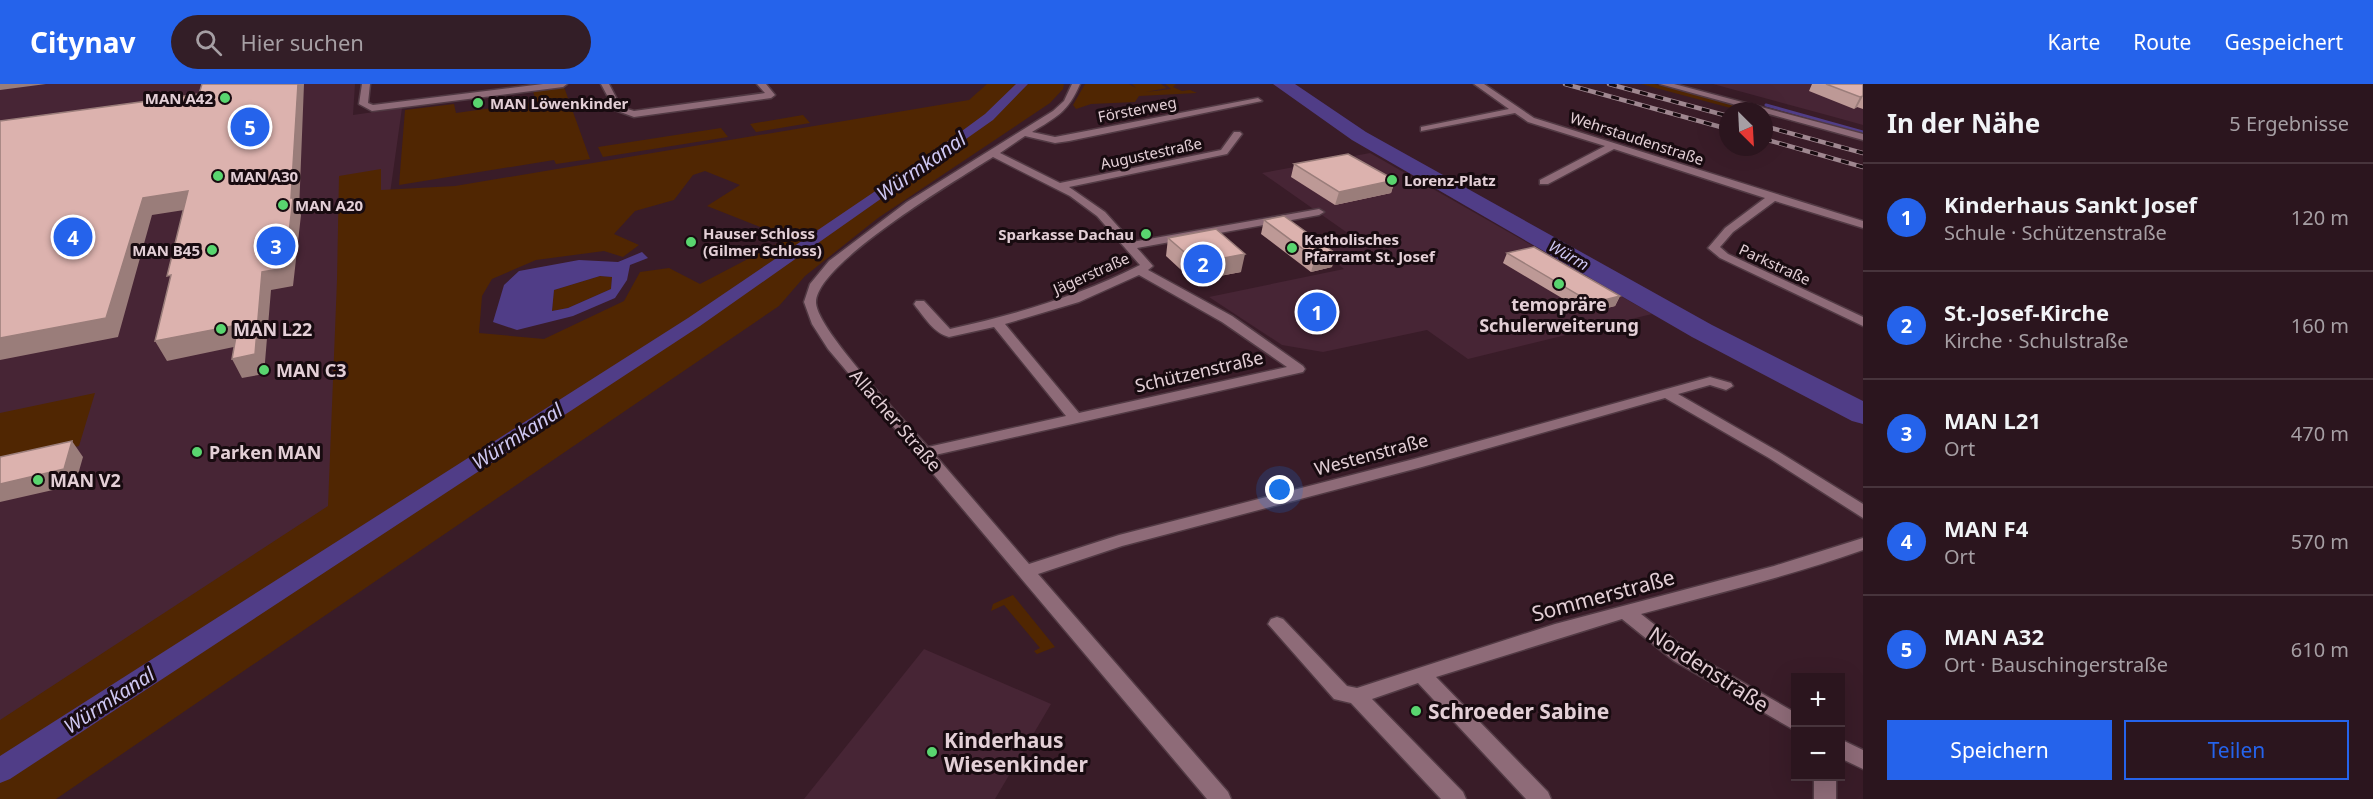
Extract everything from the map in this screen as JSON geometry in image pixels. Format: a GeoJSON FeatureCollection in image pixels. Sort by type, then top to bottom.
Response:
{"type":"FeatureCollection","features":[{"type":"Feature","properties":{"kind":"street"},"geometry":{"type":"LineString","coordinates":[[366,84],[363,104],[368,108],[563,84]]}},
{"type":"Feature","properties":{"kind":"street"},"geometry":{"type":"LineString","coordinates":[[605,84],[618,110],[634,114],[771,95],[761,84]]}},
{"type":"Feature","properties":{"kind":"street","name":"Allacher Straße"},"geometry":{"type":"LineString","coordinates":[[1076,84],[1068,102],[911,204],[833,263],[816,284],[810,302],[818,324],[832,346],[1220,799]]}},
{"type":"Feature","properties":{"kind":"street","name":"Wehrstaudenstraße"},"geometry":{"type":"LineString","coordinates":[[1478,84],[1531,120],[1863,225]]}},
{"type":"Feature","properties":{"kind":"street"},"geometry":{"type":"LineString","coordinates":[[1664,84],[1731,102]]}},
{"type":"Feature","properties":{"kind":"street"},"geometry":{"type":"LineString","coordinates":[[1676,87],[1686,84]]}},
{"type":"Feature","properties":{"kind":"street"},"geometry":{"type":"LineString","coordinates":[[1748,102],[1755,98]]}},
{"type":"Feature","properties":{"kind":"street","name":"Försterweg"},"geometry":{"type":"LineString","coordinates":[[1022,133],[1055,140],[1258,101]]}},
{"type":"Feature","properties":{"kind":"street"},"geometry":{"type":"LineString","coordinates":[[1424,129],[1517,110]]}},
{"type":"Feature","properties":{"kind":"street"},"geometry":{"type":"LineString","coordinates":[[1773,113],[1863,137]]}},
{"type":"Feature","properties":{"kind":"street","name":"Augustestraße"},"geometry":{"type":"LineString","coordinates":[[1061,186],[1224,152],[1237,134]]}},
{"type":"Feature","properties":{"kind":"street"},"geometry":{"type":"LineString","coordinates":[[1544,182],[1613,146]]}},
{"type":"Feature","properties":{"kind":"street","name":"Jägerstraße"},"geometry":{"type":"LineString","coordinates":[[920,304],[942,330],[949,333],[1046,310],[1088,295],[1147,266],[1101,214],[1061,186],[991,152]]}},
{"type":"Feature","properties":{"kind":"street","name":"Parkstraße"},"geometry":{"type":"LineString","coordinates":[[1773,197],[1728,230],[1714,248],[1724,256],[1863,322]]}},
{"type":"Feature","properties":{"kind":"street"},"geometry":{"type":"LineString","coordinates":[[1128,246],[1319,212]]}},
{"type":"Feature","properties":{"kind":"street","name":"Schützenstraße"},"geometry":{"type":"LineString","coordinates":[[925,452],[1298,369],[1227,319],[1139,270]]}},
{"type":"Feature","properties":{"kind":"street"},"geometry":{"type":"LineString","coordinates":[[997,322],[1076,419]]}},
{"type":"Feature","properties":{"kind":"street","name":"Westenstraße"},"geometry":{"type":"LineString","coordinates":[[1026,571],[1119,541],[1418,463],[1710,381],[1726,386]]}},
{"type":"Feature","properties":{"kind":"street"},"geometry":{"type":"LineString","coordinates":[[1666,393],[1774,455],[1863,512]]}},
{"type":"Feature","properties":{"kind":"street","name":"Sommerstraße"},"geometry":{"type":"LineString","coordinates":[[1357,696],[1563,628],[1769,574],[1863,544]]}},
{"type":"Feature","properties":{"kind":"street","name":"Nordenstraße"},"geometry":{"type":"LineString","coordinates":[[1624,611],[1681,656],[1791,720]]}},
{"type":"Feature","properties":{"kind":"street"},"geometry":{"type":"LineString","coordinates":[[1277,624],[1341,693],[1357,696],[1455,799]]}},
{"type":"Feature","properties":{"kind":"street"},"geometry":{"type":"LineString","coordinates":[[1421,674],[1540,799]]}},
{"type":"Feature","properties":{"kind":"street"},"geometry":{"type":"LineString","coordinates":[[1845,751],[1863,760]]}},
{"type":"Feature","properties":{"kind":"street"},"geometry":{"type":"LineString","coordinates":[[1825,781],[1825,799]]}},
{"type":"Feature","properties":{"kind":"shaded area"},"geometry":{"type":"Polygon","coordinates":[[[0,84],[355,84],[353,115],[402,108],[346,507],[0,723],[0,84]]]}},
{"type":"Feature","properties":{"kind":"shaded area"},"geometry":{"type":"Polygon","coordinates":[[[987,84],[1064,84],[1063,89],[1050,103],[878,218],[805,276],[779,306],[56,799],[0,799],[0,720],[328,506],[339,176],[381,169],[381,190],[455,186],[969,100],[987,84]],[[705,171],[693,175],[674,200],[635,211],[614,234],[639,245],[623,257],[604,251],[536,260],[492,279],[482,296],[479,333],[544,339],[624,301],[640,272],[669,268],[700,284],[788,238],[707,206],[740,185],[705,171]]]}},
{"type":"Feature","properties":{"kind":"shaded area"},"geometry":{"type":"Polygon","coordinates":[[[1085,84],[1129,84],[1136,88],[1132,84],[1161,84],[1167,88],[1146,92],[1171,89],[1165,84],[1176,84],[1173,87],[1197,93],[1139,96],[1135,102],[1091,104],[1076,109],[1073,105],[1085,84]]]}},
{"type":"Feature","properties":{"kind":"shaded area"},"geometry":{"type":"Polygon","coordinates":[[[1641,84],[1655,84],[1721,102],[1719,105],[1641,84]]]}},
{"type":"Feature","properties":{"kind":"shaded area"},"geometry":{"type":"Polygon","coordinates":[[[1713,84],[1863,84],[1863,125],[1838,118],[1713,84]]]}},
{"type":"Feature","properties":{"kind":"shaded area"},"geometry":{"type":"Polygon","coordinates":[[[564,87],[590,159],[556,164],[554,160],[399,185],[405,110],[454,104],[456,113],[536,102],[533,91],[564,87]]]}},
{"type":"Feature","properties":{"kind":"shaded area"},"geometry":{"type":"Polygon","coordinates":[[[803,115],[810,123],[756,132],[750,124],[803,115]]]}},
{"type":"Feature","properties":{"kind":"shaded area"},"geometry":{"type":"Polygon","coordinates":[[[721,128],[728,137],[603,157],[598,147],[721,128]]]}},
{"type":"Feature","properties":{"kind":"shaded area"},"geometry":{"type":"Polygon","coordinates":[[[1370,153],[1652,314],[1468,359],[1427,330],[1323,352],[1282,345],[1209,297],[1344,269],[1311,243],[1349,234],[1262,173],[1370,153]]]}},
{"type":"Feature","properties":{"kind":"shaded area"},"geometry":{"type":"Polygon","coordinates":[[[642,252],[648,258],[630,265],[627,280],[615,298],[573,316],[517,330],[493,322],[504,285],[519,271],[579,260],[618,262],[642,252]],[[600,276],[554,290],[552,311],[568,308],[611,289],[612,277],[600,276]]]}},
{"type":"Feature","properties":{"kind":"shaded area"},"geometry":{"type":"Polygon","coordinates":[[[600,276],[612,277],[611,289],[568,308],[552,311],[554,290],[600,276]]]}},
{"type":"Feature","properties":{"kind":"shaded area"},"geometry":{"type":"Polygon","coordinates":[[[95,393],[79,446],[0,464],[0,413],[95,393]]]}},
{"type":"Feature","properties":{"kind":"shaded area"},"geometry":{"type":"Polygon","coordinates":[[[1013,595],[1055,647],[1037,654],[1034,651],[1040,648],[1004,605],[991,611],[993,604],[1013,595]]]}},
{"type":"Feature","properties":{"kind":"shaded area","name":"Kinderhaus Wiesenkinder"},"geometry":{"type":"Polygon","coordinates":[[[924,649],[1051,704],[995,799],[804,799],[924,649]]]}},
{"type":"Feature","properties":{"kind":"building"},"geometry":{"type":"Polygon","coordinates":[[[202,84],[298,84],[291,198],[293,198],[285,268],[262,272],[255,354],[232,359],[238,325],[155,341],[171,275],[167,276],[188,191],[143,198],[106,318],[0,338],[0,121],[199,94],[202,84]]]}},
{"type":"Feature","properties":{"kind":"building"},"geometry":{"type":"Polygon","coordinates":[[[1826,84],[1863,84],[1863,96],[1860,97],[1826,84]]]}},
{"type":"Feature","properties":{"kind":"building"},"geometry":{"type":"Polygon","coordinates":[[[1348,154],[1395,180],[1339,192],[1294,164],[1348,154]]]}},
{"type":"Feature","properties":{"kind":"building"},"geometry":{"type":"Polygon","coordinates":[[[1284,216],[1335,253],[1315,258],[1264,220],[1284,216]]]}},
{"type":"Feature","properties":{"kind":"building"},"geometry":{"type":"Polygon","coordinates":[[[1216,229],[1245,254],[1197,263],[1168,238],[1216,229]]]}},
{"type":"Feature","properties":{"kind":"building"},"geometry":{"type":"Polygon","coordinates":[[[1534,247],[1620,296],[1592,303],[1507,253],[1534,247]]]}},
{"type":"Feature","properties":{"kind":"building"},"geometry":{"type":"Polygon","coordinates":[[[72,441],[64,469],[0,484],[0,457],[72,441]]]}},
{"type":"Feature","properties":{"kind":"waterway","name":"Würmkanal"},"geometry":{"type":"LineString","coordinates":[[0,771],[694,322],[940,153],[989,117],[1022,84]]}},
{"type":"Feature","properties":{"kind":"waterway","name":"Würm"},"geometry":{"type":"LineString","coordinates":[[1282,84],[1359,136],[1702,331],[1863,414]]}},
{"type":"Feature","properties":{"kind":"waterway"},"geometry":{"type":"LineString","coordinates":[[1773,107],[1863,132]]}},
{"type":"Feature","properties":{"kind":"railway"},"geometry":{"type":"LineString","coordinates":[[1565,84],[1719,127]]}},
{"type":"Feature","properties":{"kind":"railway"},"geometry":{"type":"LineString","coordinates":[[1609,84],[1719,114]]}},
{"type":"Feature","properties":{"kind":"railway"},"geometry":{"type":"LineString","coordinates":[[1773,128],[1863,153]]}},
{"type":"Feature","properties":{"kind":"railway"},"geometry":{"type":"LineString","coordinates":[[1773,142],[1863,167]]}},
{"type":"Feature","properties":{"kind":"place","name":"MAN A42"},"geometry":{"type":"Point","coordinates":[225,98]}},
{"type":"Feature","properties":{"kind":"place","name":"MAN Löwenkinder"},"geometry":{"type":"Point","coordinates":[478,103]}},
{"type":"Feature","properties":{"kind":"place","name":"MAN A32"},"geometry":{"type":"Point","coordinates":[250,127]}},
{"type":"Feature","properties":{"kind":"place","name":"MAN A30"},"geometry":{"type":"Point","coordinates":[218,176]}},
{"type":"Feature","properties":{"kind":"place","name":"Lorenz-Platz"},"geometry":{"type":"Point","coordinates":[1392,180]}},
{"type":"Feature","properties":{"kind":"place","name":"MAN A20"},"geometry":{"type":"Point","coordinates":[283,205]}},
{"type":"Feature","properties":{"kind":"place","name":"Sparkasse Dachau"},"geometry":{"type":"Point","coordinates":[1146,234]}},
{"type":"Feature","properties":{"kind":"place","name":"MAN F4"},"geometry":{"type":"Point","coordinates":[73,237]}},
{"type":"Feature","properties":{"kind":"place","name":"Hauser Schloss (Gilmer Schloss)"},"geometry":{"type":"Point","coordinates":[691,242]}},
{"type":"Feature","properties":{"kind":"place","name":"MAN L21"},"geometry":{"type":"Point","coordinates":[276,246]}},
{"type":"Feature","properties":{"kind":"place","name":"Katholisches Pfarramt St. Josef"},"geometry":{"type":"Point","coordinates":[1292,248]}},
{"type":"Feature","properties":{"kind":"place","name":"MAN B45"},"geometry":{"type":"Point","coordinates":[212,250]}},
{"type":"Feature","properties":{"kind":"place","name":"St.-Josef-Kirche"},"geometry":{"type":"Point","coordinates":[1203,264]}},
{"type":"Feature","properties":{"kind":"place","name":"temopräre Schulerweiterung"},"geometry":{"type":"Point","coordinates":[1559,284]}},
{"type":"Feature","properties":{"kind":"place","name":"Kinderhaus Sankt Josef"},"geometry":{"type":"Point","coordinates":[1317,312]}},
{"type":"Feature","properties":{"kind":"place","name":"MAN L22"},"geometry":{"type":"Point","coordinates":[221,329]}},
{"type":"Feature","properties":{"kind":"place","name":"MAN C3"},"geometry":{"type":"Point","coordinates":[264,370]}},
{"type":"Feature","properties":{"kind":"place","name":"Parken MAN"},"geometry":{"type":"Point","coordinates":[197,452]}},
{"type":"Feature","properties":{"kind":"place","name":"MAN V2"},"geometry":{"type":"Point","coordinates":[38,480]}},
{"type":"Feature","properties":{"kind":"place","name":"Schroeder Sabine"},"geometry":{"type":"Point","coordinates":[1416,711]}},
{"type":"Feature","properties":{"kind":"place","name":"Kinderhaus Wiesenkinder"},"geometry":{"type":"Point","coordinates":[932,752]}}]}
